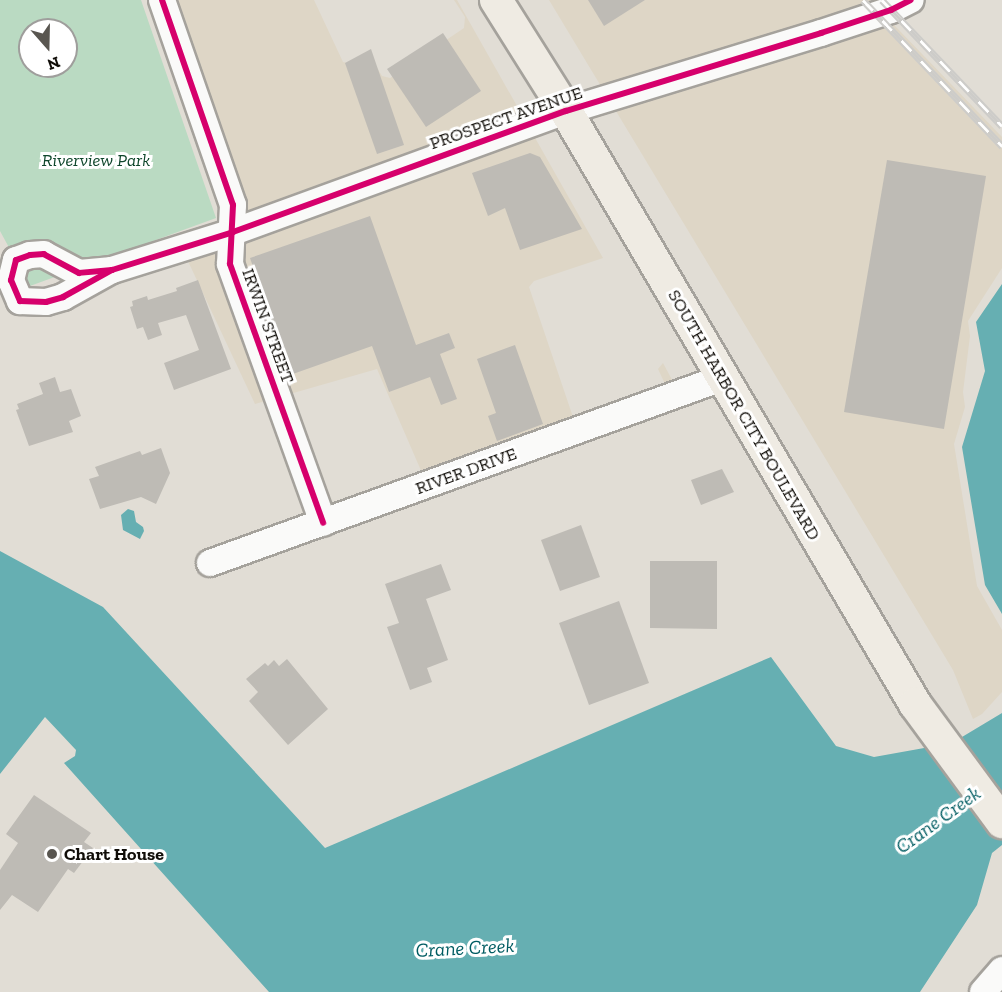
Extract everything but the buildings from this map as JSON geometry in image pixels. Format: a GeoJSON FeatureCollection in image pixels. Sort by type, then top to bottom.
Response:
{"type":"FeatureCollection","features":[{"type":"Feature","properties":{"kind":"main road","name":"SOUTH HARBOR CITY BOULEVARD"},"geometry":{"type":"LineString","coordinates":[[496,0],[566,111],[915,704],[1002,822]]}},
{"type":"Feature","properties":{"kind":"street","name":"IRWIN STREET"},"geometry":{"type":"LineString","coordinates":[[162,0],[233,204],[230,264],[323,523]]}},
{"type":"Feature","properties":{"kind":"street","name":"PROSPECT AVENUE"},"geometry":{"type":"LineString","coordinates":[[112,270],[79,273],[45,254],[30,255],[16,260],[5,271],[20,301],[46,302],[63,297],[112,270],[233,232],[566,111],[821,33],[891,10],[911,0]]}},
{"type":"Feature","properties":{"kind":"street","name":"RIVER DRIVE"},"geometry":{"type":"LineString","coordinates":[[210,563],[722,378]]}},
{"type":"Feature","properties":{"kind":"street"},"geometry":{"type":"LineString","coordinates":[[983,992],[1002,970]]}},
{"type":"Feature","properties":{"kind":"shaded area"},"geometry":{"type":"Polygon","coordinates":[[[150,0],[314,0],[343,62],[351,64],[368,53],[382,76],[390,78],[464,28],[465,17],[454,0],[457,0],[603,258],[534,281],[529,287],[575,423],[666,386],[658,369],[663,363],[684,402],[429,489],[377,369],[255,404],[179,242],[221,226],[224,219],[150,0]]]}},
{"type":"Feature","properties":{"kind":"shaded area"},"geometry":{"type":"Polygon","coordinates":[[[549,0],[870,0],[1002,137],[1002,268],[968,321],[970,336],[963,392],[965,407],[954,444],[977,586],[1002,630],[1002,692],[982,714],[973,719],[953,670],[549,0]]]}},
{"type":"Feature","properties":{"kind":"green space","name":"Riverview Park"},"geometry":{"type":"Polygon","coordinates":[[[0,0],[141,0],[216,218],[30,286],[0,231],[0,0]]]}},
{"type":"Feature","properties":{"kind":"water"},"geometry":{"type":"Polygon","coordinates":[[[1002,284],[1002,614],[985,585],[962,447],[985,371],[976,322],[1002,284]]]}},
{"type":"Feature","properties":{"kind":"water"},"geometry":{"type":"Polygon","coordinates":[[[128,509],[134,511],[136,522],[143,527],[144,531],[140,539],[123,530],[121,515],[128,509]]]}},
{"type":"Feature","properties":{"kind":"water","name":"Crane Creek"},"geometry":{"type":"Polygon","coordinates":[[[0,551],[103,607],[325,848],[771,657],[836,746],[874,757],[952,743],[1002,713],[1002,845],[992,853],[977,905],[920,992],[269,992],[64,763],[75,756],[76,750],[45,717],[0,774],[0,551]]]}},
{"type":"Feature","properties":{"kind":"railway"},"geometry":{"type":"LineString","coordinates":[[863,0],[1002,146]]}},
{"type":"Feature","properties":{"kind":"railway"},"geometry":{"type":"LineString","coordinates":[[882,0],[1002,126]]}},
{"type":"Feature","properties":{"kind":"cycle path"},"geometry":{"type":"LineString","coordinates":[[162,0],[233,205],[230,264],[323,523]]}},
{"type":"Feature","properties":{"kind":"cycle path"},"geometry":{"type":"LineString","coordinates":[[112,270],[79,273],[44,254],[30,255],[16,260],[11,280],[20,301],[46,302],[63,297],[112,270],[233,232],[566,111],[821,33],[891,10],[911,0]]}},
{"type":"Feature","properties":{"kind":"place","name":"Chart House"},"geometry":{"type":"Point","coordinates":[52,854]}}]}
